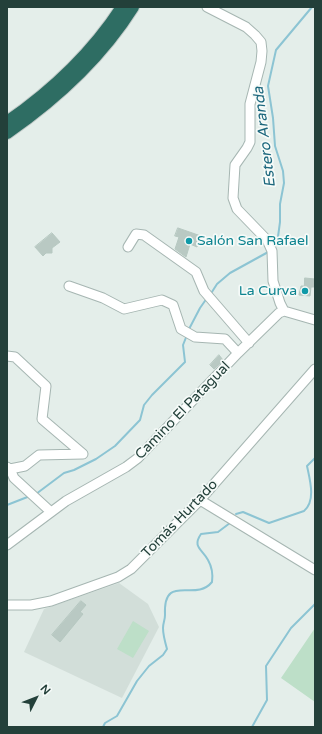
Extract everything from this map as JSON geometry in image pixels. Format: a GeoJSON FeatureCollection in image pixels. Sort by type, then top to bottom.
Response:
{"type":"FeatureCollection","features":[{"type":"Feature","properties":{"kind":"highway"},"geometry":{"type":"LineString","coordinates":[[7,122],[37,100],[74,66],[93,46],[122,7]]}},
{"type":"Feature","properties":{"kind":"highway"},"geometry":{"type":"LineString","coordinates":[[7,133],[46,104],[78,75],[106,45],[133,7]]}},
{"type":"Feature","properties":{"kind":"street"},"geometry":{"type":"LineString","coordinates":[[207,7],[246,27],[261,42],[261,62],[250,104],[250,142],[235,165],[233,198],[237,209],[264,236],[272,251],[273,281],[284,311],[315,320]]}},
{"type":"Feature","properties":{"kind":"street"},"geometry":{"type":"LineString","coordinates":[[128,247],[136,234],[144,235],[196,272],[204,292],[249,343]]}},
{"type":"Feature","properties":{"kind":"street"},"geometry":{"type":"LineString","coordinates":[[69,286],[103,298],[124,309],[162,300],[173,305],[182,329],[195,337],[225,339],[238,353]]}},
{"type":"Feature","properties":{"kind":"street","name":"Camino El Patagual"},"geometry":{"type":"LineString","coordinates":[[7,545],[66,501],[138,458],[238,353],[279,313],[284,311]]}},
{"type":"Feature","properties":{"kind":"street"},"geometry":{"type":"LineString","coordinates":[[7,356],[15,357],[46,386],[42,420],[83,454],[39,455],[25,466],[8,468],[14,478],[51,512]]}},
{"type":"Feature","properties":{"kind":"street","name":"Tomás Hurtado"},"geometry":{"type":"LineString","coordinates":[[7,605],[40,604],[118,578],[131,569],[200,500],[315,369]]}},
{"type":"Feature","properties":{"kind":"street"},"geometry":{"type":"LineString","coordinates":[[200,500],[315,570]]}},
{"type":"Feature","properties":{"kind":"shaded area"},"geometry":{"type":"Polygon","coordinates":[[[119,583],[148,604],[159,627],[122,698],[24,652],[44,609],[119,583]]]}},
{"type":"Feature","properties":{"kind":"green space"},"geometry":{"type":"Polygon","coordinates":[[[133,621],[149,631],[133,658],[117,649],[133,621]]]}},
{"type":"Feature","properties":{"kind":"green space"},"geometry":{"type":"Polygon","coordinates":[[[315,628],[315,702],[281,678],[315,628]]]}},
{"type":"Feature","properties":{"kind":"building","name":"Salón San Rafael"},"geometry":{"type":"Polygon","coordinates":[[[178,228],[201,236],[197,247],[190,244],[186,257],[175,249],[179,237],[175,236],[178,228]]]}},
{"type":"Feature","properties":{"kind":"building"},"geometry":{"type":"Polygon","coordinates":[[[52,233],[60,242],[52,248],[52,253],[46,253],[43,256],[35,247],[52,233]]]}},
{"type":"Feature","properties":{"kind":"building","name":"La Curva"},"geometry":{"type":"Polygon","coordinates":[[[305,278],[315,279],[314,287],[311,287],[310,296],[299,295],[301,286],[304,286],[305,278]]]}},
{"type":"Feature","properties":{"kind":"building"},"geometry":{"type":"Polygon","coordinates":[[[219,355],[223,360],[214,369],[210,365],[219,355]]]}},
{"type":"Feature","properties":{"kind":"building"},"geometry":{"type":"Polygon","coordinates":[[[81,601],[86,605],[80,612],[83,614],[60,642],[52,635],[81,601]]]}},
{"type":"Feature","properties":{"kind":"waterway","name":"Estero Aranda"},"geometry":{"type":"LineString","coordinates":[[273,248],[277,244],[280,222],[280,204],[284,183],[283,171],[275,146],[273,118],[268,86],[276,50],[312,7]]}},
{"type":"Feature","properties":{"kind":"waterway","name":"Estero Aranda"},"geometry":{"type":"LineString","coordinates":[[210,295],[217,284],[230,273],[270,251]]}},
{"type":"Feature","properties":{"kind":"waterway","name":"Estero Aranda"},"geometry":{"type":"LineString","coordinates":[[188,331],[207,298]]}},
{"type":"Feature","properties":{"kind":"waterway","name":"Estero Aranda"},"geometry":{"type":"LineString","coordinates":[[36,494],[64,473],[74,470],[96,459],[115,446],[140,420],[144,405],[185,362],[183,345],[187,335]]}},
{"type":"Feature","properties":{"kind":"waterway"},"geometry":{"type":"LineString","coordinates":[[236,514],[243,512],[269,523],[304,511],[308,507],[311,496],[311,484],[307,466],[315,458]]}},
{"type":"Feature","properties":{"kind":"waterway","name":"Estero Aranda"},"geometry":{"type":"LineString","coordinates":[[7,505],[30,496]]}},
{"type":"Feature","properties":{"kind":"waterway"},"geometry":{"type":"LineString","coordinates":[[103,727],[105,723],[117,716],[137,681],[149,666],[163,655],[167,649],[163,628],[166,602],[169,595],[175,591],[205,588],[212,582],[210,565],[206,556],[199,548],[197,542],[198,538],[201,534],[218,532],[230,523]]}},
{"type":"Feature","properties":{"kind":"waterway"},"geometry":{"type":"LineString","coordinates":[[252,727],[267,700],[266,666],[291,628],[315,604]]}},
{"type":"Feature","properties":{"kind":"place","name":"Salón San Rafael"},"geometry":{"type":"Point","coordinates":[189,241]}},
{"type":"Feature","properties":{"kind":"place","name":"La Curva"},"geometry":{"type":"Point","coordinates":[305,291]}}]}
